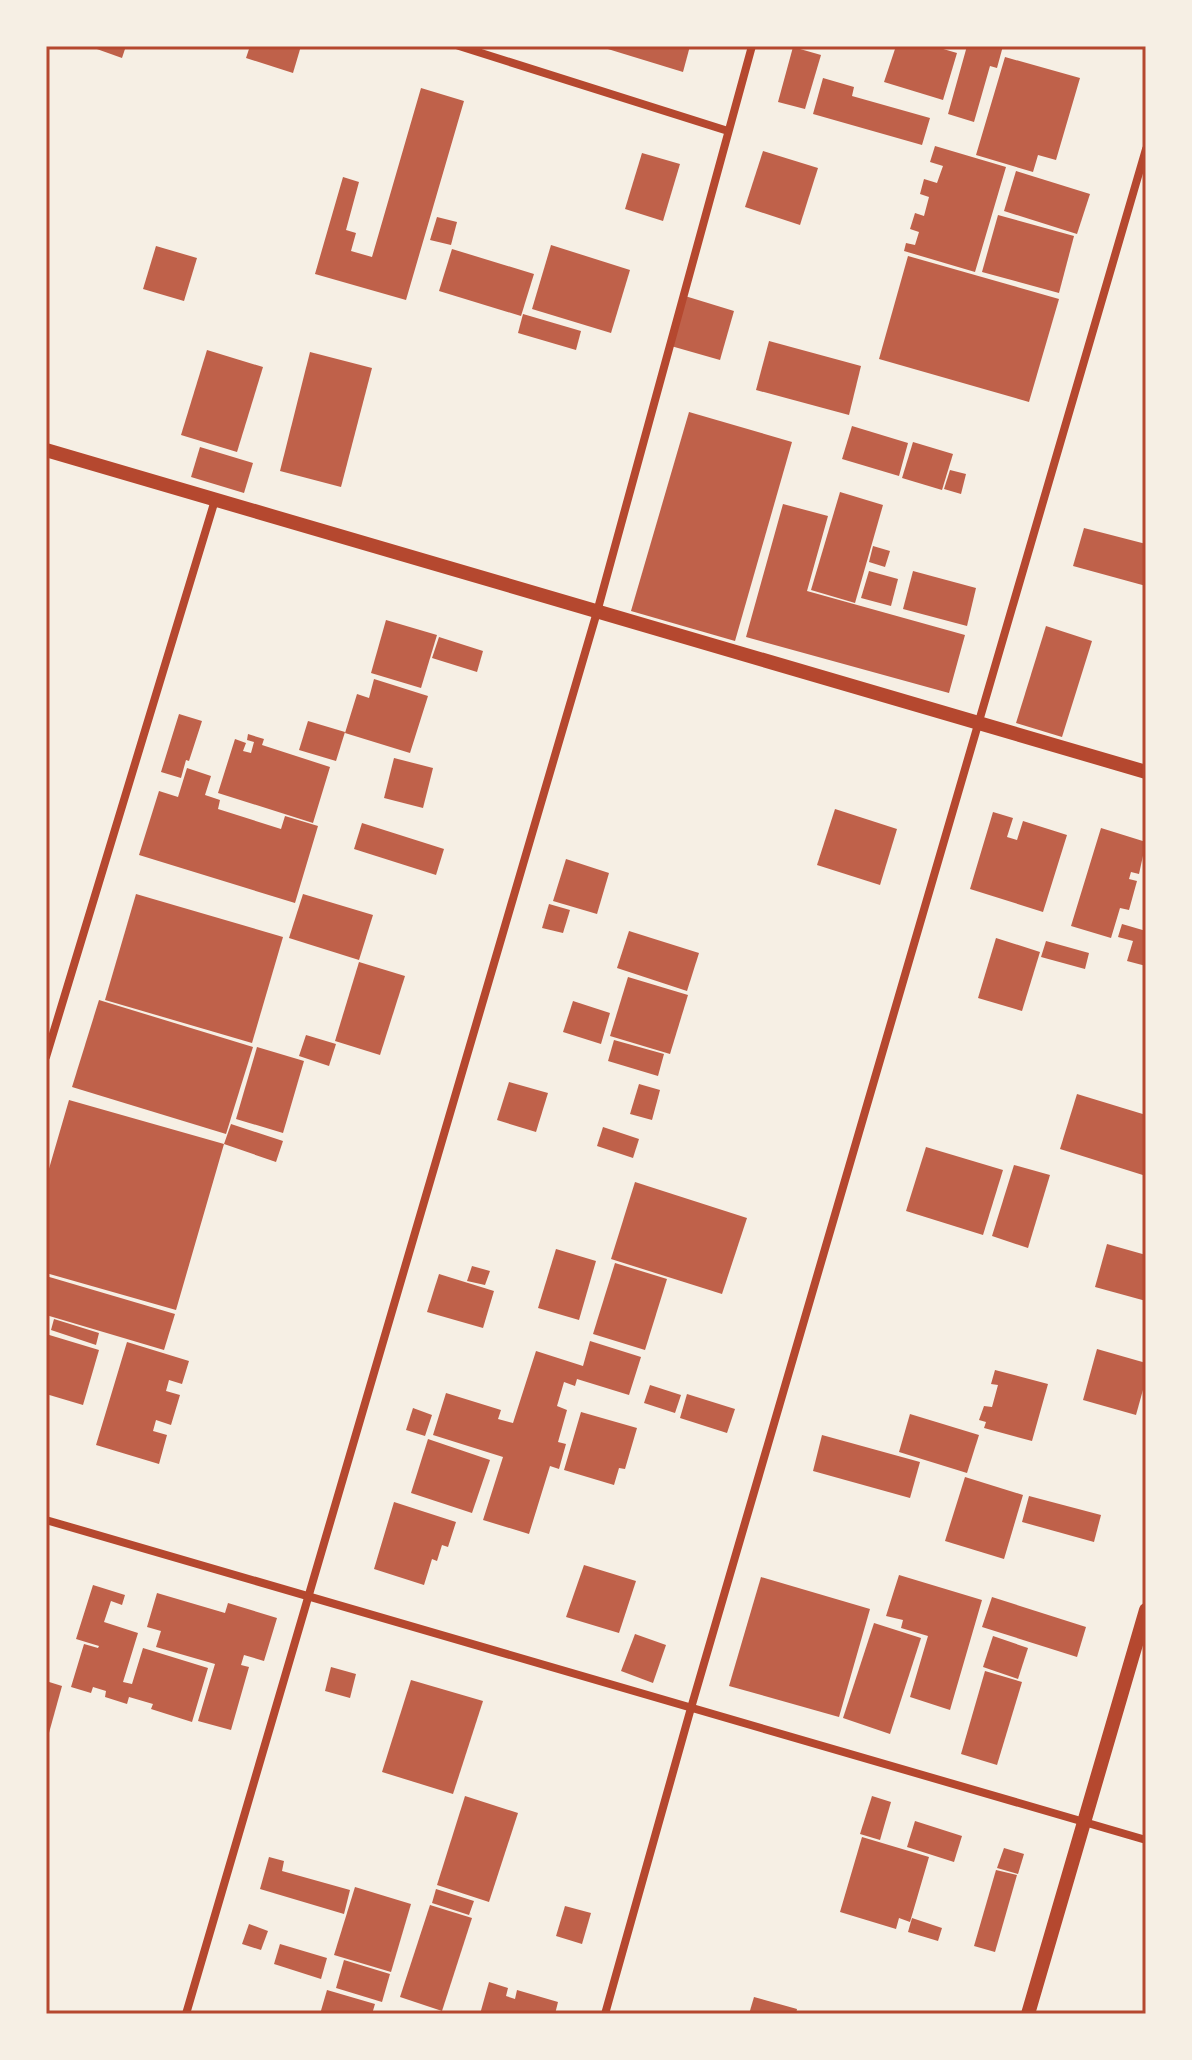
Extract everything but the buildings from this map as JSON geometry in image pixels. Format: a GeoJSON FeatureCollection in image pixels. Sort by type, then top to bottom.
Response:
{"type":"FeatureCollection","features":[{"type":"Feature","properties":{"kind":"street"},"geometry":{"type":"LineString","coordinates":[[459,46],[728,131]]}},
{"type":"Feature","properties":{"kind":"street"},"geometry":{"type":"LineString","coordinates":[[186,2014],[597,612],[752,46]]}},
{"type":"Feature","properties":{"kind":"street"},"geometry":{"type":"LineString","coordinates":[[605,2014],[691,1708],[1146,149]]}},
{"type":"Feature","properties":{"kind":"street"},"geometry":{"type":"LineString","coordinates":[[46,450],[1146,772]]}},
{"type":"Feature","properties":{"kind":"street"},"geometry":{"type":"LineString","coordinates":[[46,1057],[215,500]]}},
{"type":"Feature","properties":{"kind":"street"},"geometry":{"type":"LineString","coordinates":[[46,1520],[1146,1840]]}},
{"type":"Feature","properties":{"kind":"street"},"geometry":{"type":"LineString","coordinates":[[1028,2014],[1146,1610]]}}]}
